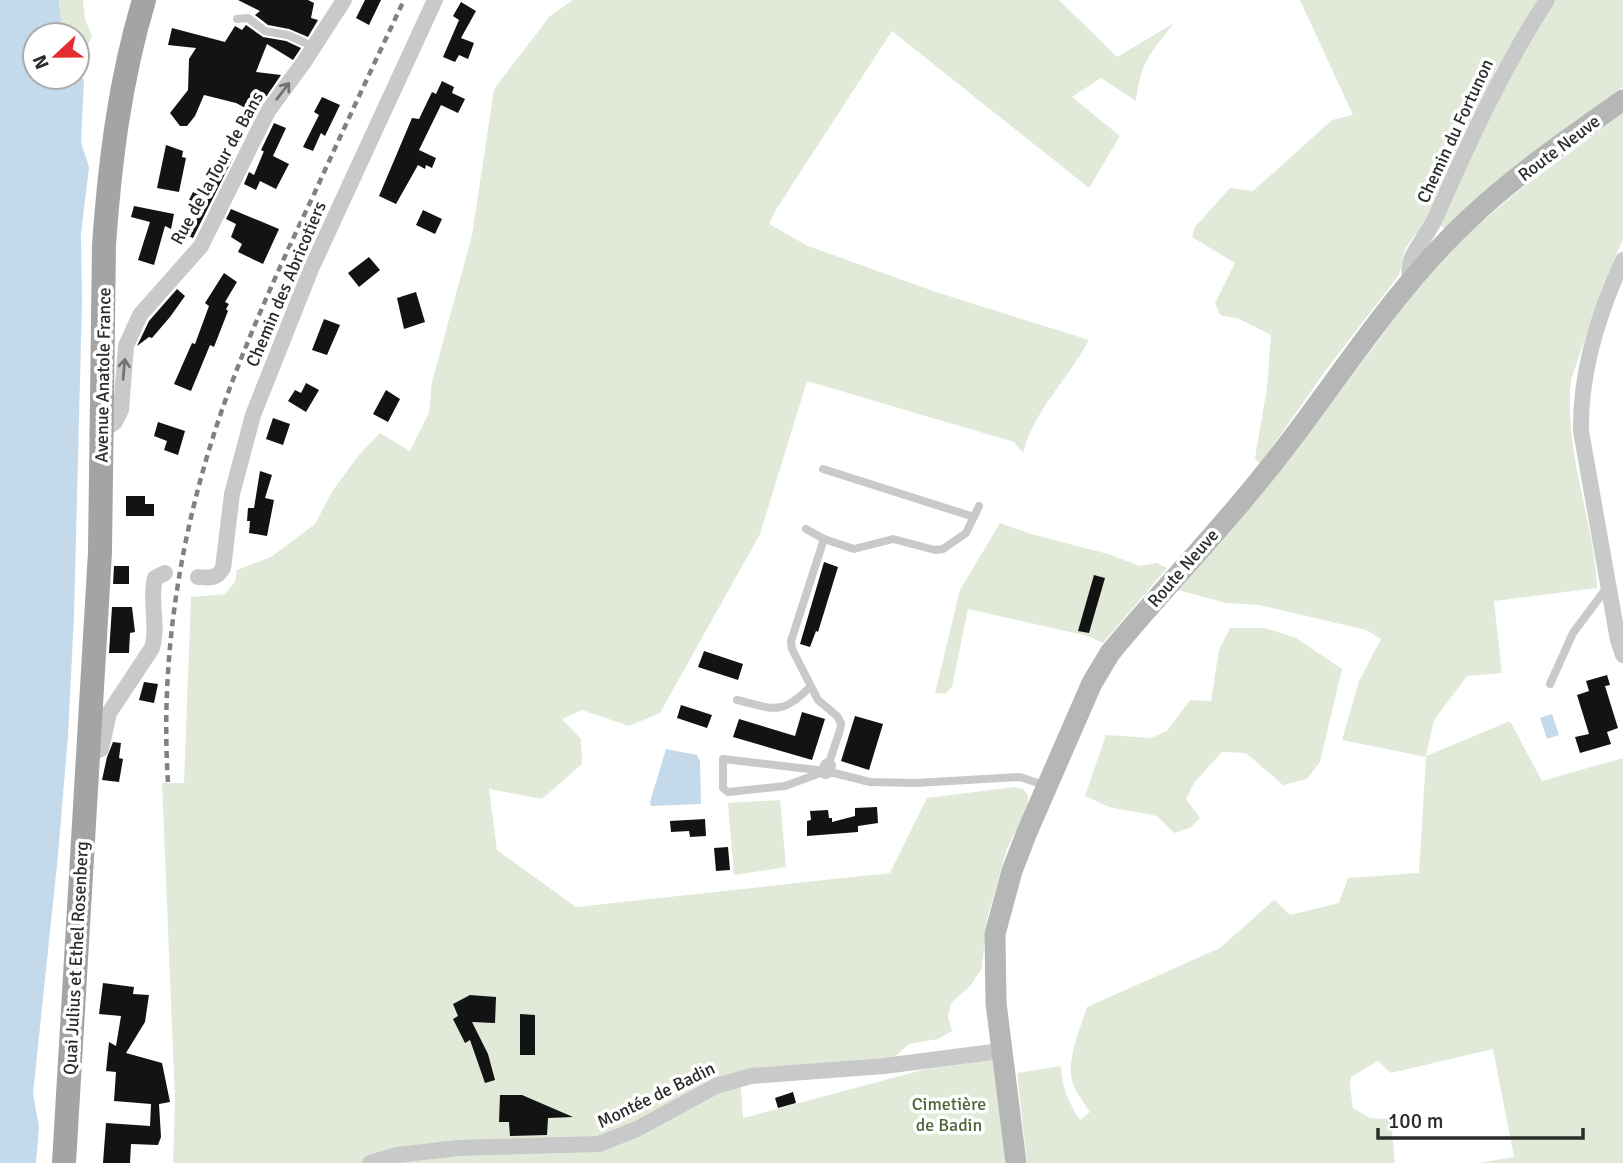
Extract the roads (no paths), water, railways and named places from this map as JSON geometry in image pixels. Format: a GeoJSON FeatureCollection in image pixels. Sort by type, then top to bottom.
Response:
{"type":"FeatureCollection","features":[{"type":"Feature","properties":{"kind":"main road","name":"Avenue Anatole France"},"geometry":{"type":"LineString","coordinates":[[88,754],[99,577],[104,245],[111,160],[120,96],[144,0]]}},
{"type":"Feature","properties":{"kind":"main road","name":"Quai Julius et Ethel Rosenberg"},"geometry":{"type":"LineString","coordinates":[[64,1163],[88,754]]}},
{"type":"Feature","properties":{"kind":"street","name":"Rue de la Tour de Bans"},"geometry":{"type":"LineString","coordinates":[[103,430],[115,422],[121,410],[126,345],[140,315],[201,246],[268,111],[344,0]]}},
{"type":"Feature","properties":{"kind":"street","name":"Chemin des Abricotiers"},"geometry":{"type":"LineString","coordinates":[[198,577],[214,578],[223,568],[232,494],[253,415],[311,269],[435,0]]}},
{"type":"Feature","properties":{"kind":"street","name":"Chemin du Fortunon"},"geometry":{"type":"LineString","coordinates":[[1411,281],[1409,264],[1414,253],[1429,232],[1468,144],[1516,47],[1547,0]]}},
{"type":"Feature","properties":{"kind":"street","name":"Route Neuve"},"geometry":{"type":"LineString","coordinates":[[1016,1163],[994,975],[995,934],[1012,872],[1092,683],[1110,653],[1264,475],[1411,281],[1449,239],[1484,205],[1537,162],[1623,100]]}},
{"type":"Feature","properties":{"kind":"street"},"geometry":{"type":"LineString","coordinates":[[1623,260],[1609,290],[1583,382],[1580,408],[1581,431],[1608,586],[1623,654]]}},
{"type":"Feature","properties":{"kind":"street"},"geometry":{"type":"LineString","coordinates":[[88,754],[101,749],[109,713],[152,648],[156,636],[152,589],[155,578],[164,573]]}},
{"type":"Feature","properties":{"kind":"street","name":"Montée de Badin"},"geometry":{"type":"LineString","coordinates":[[370,1163],[397,1155],[458,1147],[599,1144],[637,1129],[716,1086],[751,1076],[884,1066],[1001,1051]]}},
{"type":"Feature","properties":{"kind":"lane"},"geometry":{"type":"LineString","coordinates":[[237,19],[248,18],[265,31],[288,35],[314,47]]}},
{"type":"Feature","properties":{"kind":"lane"},"geometry":{"type":"LineString","coordinates":[[824,469],[974,517]]}},
{"type":"Feature","properties":{"kind":"lane"},"geometry":{"type":"LineString","coordinates":[[806,529],[824,539],[854,549],[893,539],[935,550],[943,549],[966,533],[979,506]]}},
{"type":"Feature","properties":{"kind":"lane"},"geometry":{"type":"LineString","coordinates":[[824,539],[791,640],[792,649],[810,687],[818,700],[837,716],[841,723],[827,768],[785,786],[728,792],[723,788],[723,759],[827,768],[870,782],[916,783],[1007,777],[1027,779],[1047,786]]}},
{"type":"Feature","properties":{"kind":"lane"},"geometry":{"type":"LineString","coordinates":[[1550,684],[1573,634],[1608,586]]}},
{"type":"Feature","properties":{"kind":"lane"},"geometry":{"type":"LineString","coordinates":[[737,700],[775,710],[796,701],[810,687]]}},
{"type":"Feature","properties":{"kind":"water"},"geometry":{"type":"Polygon","coordinates":[[[0,0],[59,0],[61,21],[21,21],[21,91],[83,91],[81,142],[89,167],[81,234],[82,302],[74,616],[68,736],[33,1094],[39,1127],[36,1163],[0,1163],[0,0]]]}},
{"type":"Feature","properties":{"kind":"water"},"geometry":{"type":"Polygon","coordinates":[[[1552,714],[1559,735],[1547,739],[1540,718],[1552,714]]]}},
{"type":"Feature","properties":{"kind":"water"},"geometry":{"type":"Polygon","coordinates":[[[666,749],[697,755],[700,761],[701,804],[651,806],[666,749]]]}},
{"type":"Feature","properties":{"kind":"railway"},"geometry":{"type":"LineString","coordinates":[[168,782],[166,731],[172,627],[189,525],[202,475],[234,377],[263,307],[404,0]]}},
{"type":"Feature","properties":{"kind":"park label","name":"Cimetière de Badin"},"geometry":{"type":"Point","coordinates":[949,1114]}}]}
